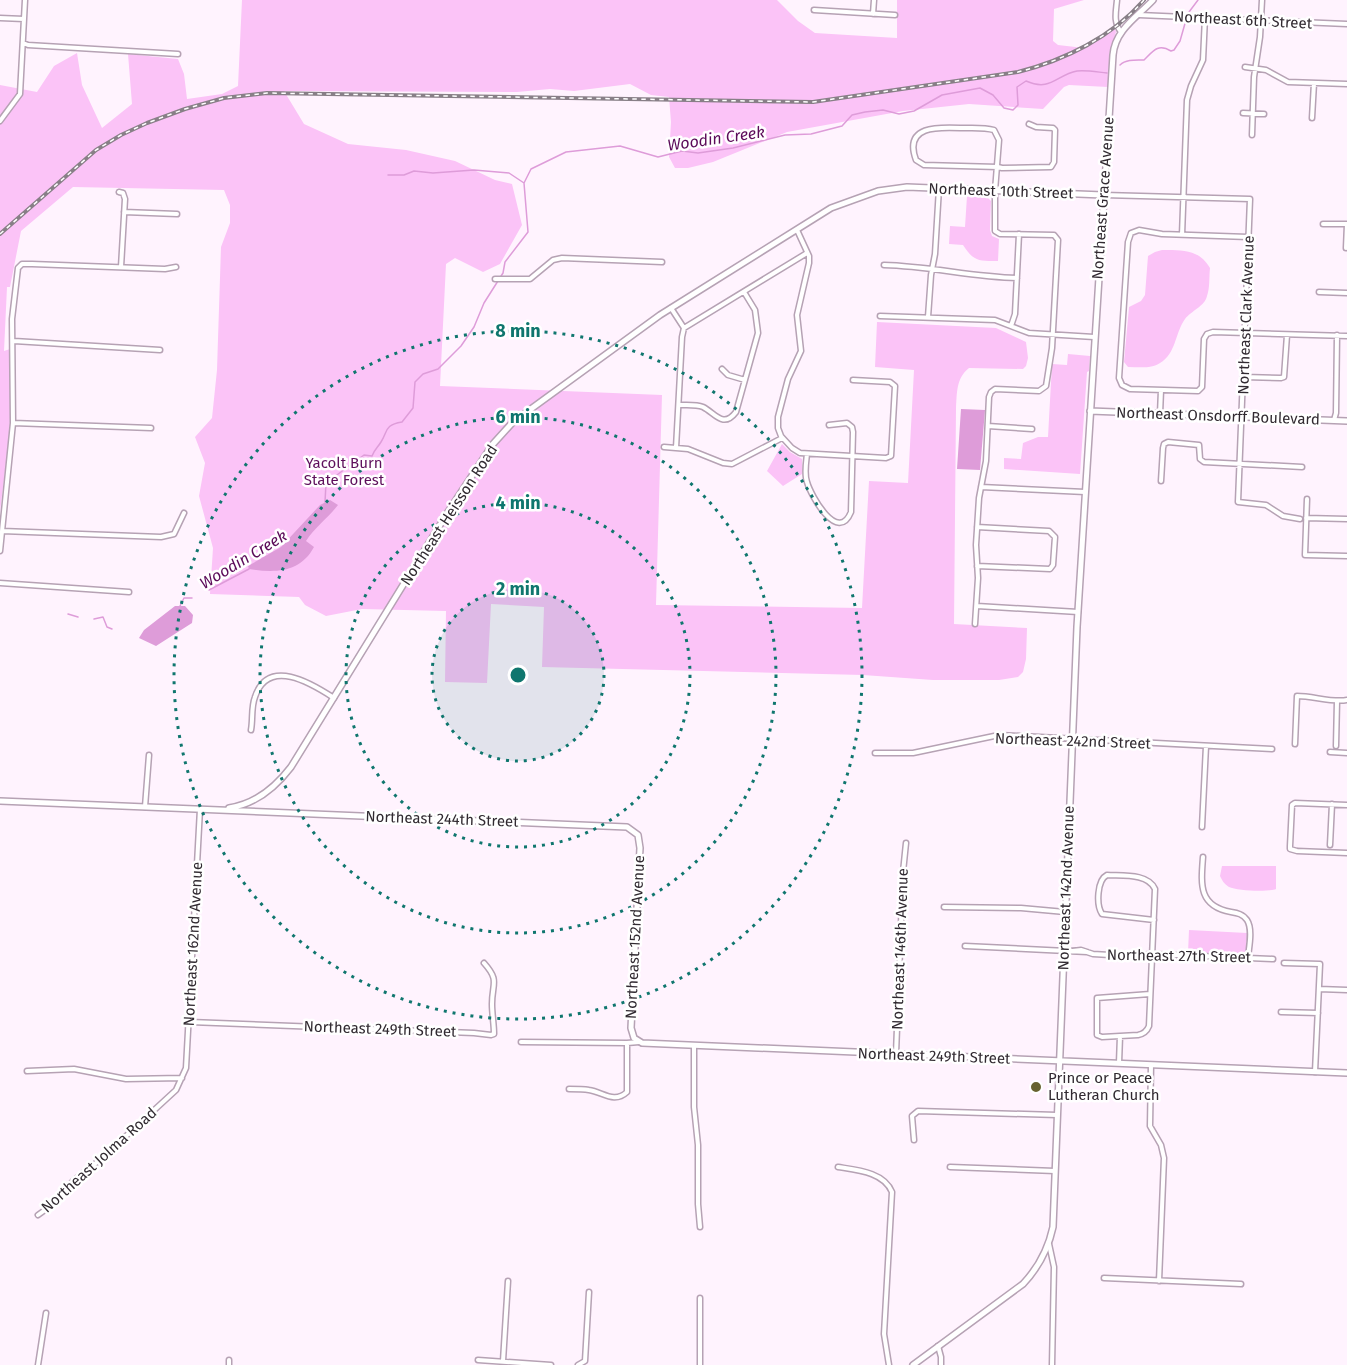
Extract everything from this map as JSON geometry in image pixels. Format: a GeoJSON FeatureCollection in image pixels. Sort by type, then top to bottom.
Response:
{"type":"FeatureCollection","features":[{"type":"Feature","properties":{"kind":"street"},"geometry":{"type":"LineString","coordinates":[[0,121],[20,94],[26,0]]}},
{"type":"Feature","properties":{"kind":"street"},"geometry":{"type":"LineString","coordinates":[[873,14],[874,0]]}},
{"type":"Feature","properties":{"kind":"street"},"geometry":{"type":"LineString","coordinates":[[1117,0],[1115,19],[1116,26],[1121,32]]}},
{"type":"Feature","properties":{"kind":"street","name":"Northeast Grace Avenue"},"geometry":{"type":"LineString","coordinates":[[1090,411],[1113,50],[1121,32],[1153,0]]}},
{"type":"Feature","properties":{"kind":"street"},"geometry":{"type":"LineString","coordinates":[[1252,135],[1255,68],[1262,0]]}},
{"type":"Feature","properties":{"kind":"street"},"geometry":{"type":"LineString","coordinates":[[814,10],[895,15]]}},
{"type":"Feature","properties":{"kind":"street","name":"Northeast 6th Street"},"geometry":{"type":"LineString","coordinates":[[1139,15],[1347,24]]}},
{"type":"Feature","properties":{"kind":"street"},"geometry":{"type":"LineString","coordinates":[[1182,235],[1187,100],[1203,60],[1205,17]]}},
{"type":"Feature","properties":{"kind":"street"},"geometry":{"type":"LineString","coordinates":[[0,18],[24,19]]}},
{"type":"Feature","properties":{"kind":"street"},"geometry":{"type":"LineString","coordinates":[[23,43],[178,54]]}},
{"type":"Feature","properties":{"kind":"street"},"geometry":{"type":"LineString","coordinates":[[1245,67],[1269,71],[1284,81],[1347,84]]}},
{"type":"Feature","properties":{"kind":"street"},"geometry":{"type":"LineString","coordinates":[[1312,118],[1314,83]]}},
{"type":"Feature","properties":{"kind":"street"},"geometry":{"type":"LineString","coordinates":[[1243,113],[1264,114]]}},
{"type":"Feature","properties":{"kind":"street"},"geometry":{"type":"LineString","coordinates":[[975,624],[977,527],[986,461],[989,397],[992,391],[1039,391],[1044,389],[1051,356],[1059,242],[1057,237],[1052,235],[1000,234],[995,231],[995,191],[998,167],[999,140],[997,133],[990,129],[936,127],[920,134],[915,142],[914,154],[918,162],[924,165],[998,167],[1051,167],[1054,162],[1055,130],[1029,124]]}},
{"type":"Feature","properties":{"kind":"street","name":"Northeast 10th Street"},"geometry":{"type":"LineString","coordinates":[[797,230],[831,208],[878,191],[900,188],[1250,199]]}},
{"type":"Feature","properties":{"kind":"street"},"geometry":{"type":"LineString","coordinates":[[928,317],[939,188]]}},
{"type":"Feature","properties":{"kind":"street"},"geometry":{"type":"LineString","coordinates":[[119,192],[123,193],[124,198],[121,267]]}},
{"type":"Feature","properties":{"kind":"street","name":"Northeast Clark Avenue"},"geometry":{"type":"LineString","coordinates":[[1250,199],[1238,502],[1266,506],[1283,516],[1299,519]]}},
{"type":"Feature","properties":{"kind":"street"},"geometry":{"type":"LineString","coordinates":[[124,212],[177,214]]}},
{"type":"Feature","properties":{"kind":"street"},"geometry":{"type":"LineString","coordinates":[[1323,224],[1347,224],[1346,248]]}},
{"type":"Feature","properties":{"kind":"street"},"geometry":{"type":"LineString","coordinates":[[797,230],[809,264],[797,315],[802,347],[788,379],[778,417],[778,428],[782,438],[795,451],[807,454],[886,458],[891,456],[896,388],[890,382],[852,380]]}},
{"type":"Feature","properties":{"kind":"street","name":"Northeast Heisson Road"},"geometry":{"type":"LineString","coordinates":[[219,810],[253,801],[272,788],[287,773],[442,522],[493,444],[513,422],[671,308],[797,230]]}},
{"type":"Feature","properties":{"kind":"street"},"geometry":{"type":"LineString","coordinates":[[1248,237],[1182,235],[1139,230],[1131,233],[1128,242],[1119,380],[1122,385],[1130,389],[1200,390],[1204,342],[1207,334],[1216,332],[1347,336]]}},
{"type":"Feature","properties":{"kind":"street"},"geometry":{"type":"LineString","coordinates":[[1011,326],[1015,316],[1019,234]]}},
{"type":"Feature","properties":{"kind":"street"},"geometry":{"type":"LineString","coordinates":[[684,328],[807,253]]}},
{"type":"Feature","properties":{"kind":"street"},"geometry":{"type":"LineString","coordinates":[[495,279],[530,279],[553,261],[562,258],[662,262]]}},
{"type":"Feature","properties":{"kind":"street"},"geometry":{"type":"LineString","coordinates":[[0,551],[13,423],[12,319],[18,268],[22,264],[176,267]]}},
{"type":"Feature","properties":{"kind":"street"},"geometry":{"type":"LineString","coordinates":[[884,265],[908,265],[982,277],[1017,278]]}},
{"type":"Feature","properties":{"kind":"street"},"geometry":{"type":"LineString","coordinates":[[679,405],[701,406],[715,417],[726,419],[735,414],[758,333],[755,310],[744,292]]}},
{"type":"Feature","properties":{"kind":"street"},"geometry":{"type":"LineString","coordinates":[[1319,292],[1347,293]]}},
{"type":"Feature","properties":{"kind":"street"},"geometry":{"type":"LineString","coordinates":[[671,308],[684,328],[676,448]]}},
{"type":"Feature","properties":{"kind":"street"},"geometry":{"type":"LineString","coordinates":[[880,316],[995,320],[1029,333],[1094,337]]}},
{"type":"Feature","properties":{"kind":"street"},"geometry":{"type":"LineString","coordinates":[[1244,377],[1284,377],[1287,335]]}},
{"type":"Feature","properties":{"kind":"street"},"geometry":{"type":"LineString","coordinates":[[1334,417],[1332,409],[1334,407],[1337,335]]}},
{"type":"Feature","properties":{"kind":"street"},"geometry":{"type":"LineString","coordinates":[[14,340],[160,350]]}},
{"type":"Feature","properties":{"kind":"street"},"geometry":{"type":"LineString","coordinates":[[722,369],[728,375],[745,380]]}},
{"type":"Feature","properties":{"kind":"street"},"geometry":{"type":"LineString","coordinates":[[1160,415],[1161,390]]}},
{"type":"Feature","properties":{"kind":"street","name":"Northeast Onsdorff Boulevard"},"geometry":{"type":"LineString","coordinates":[[1090,411],[1242,418],[1334,417],[1347,421]]}},
{"type":"Feature","properties":{"kind":"street","name":"Northeast 142nd Avenue"},"geometry":{"type":"LineString","coordinates":[[1052,1365],[1054,1267],[1049,1243],[1054,1218],[1072,739],[1090,411]]}},
{"type":"Feature","properties":{"kind":"street"},"geometry":{"type":"LineString","coordinates":[[807,454],[807,485],[828,519],[837,523],[845,520],[851,512],[852,427],[844,422],[829,424]]}},
{"type":"Feature","properties":{"kind":"street"},"geometry":{"type":"LineString","coordinates":[[13,423],[152,428]]}},
{"type":"Feature","properties":{"kind":"street"},"geometry":{"type":"LineString","coordinates":[[988,426],[1032,429]]}},
{"type":"Feature","properties":{"kind":"street"},"geometry":{"type":"LineString","coordinates":[[664,447],[688,449],[723,463],[732,464],[782,438]]}},
{"type":"Feature","properties":{"kind":"street"},"geometry":{"type":"LineString","coordinates":[[1161,481],[1164,444],[1168,442],[1198,445],[1201,461],[1302,467]]}},
{"type":"Feature","properties":{"kind":"street"},"geometry":{"type":"LineString","coordinates":[[981,487],[1085,492]]}},
{"type":"Feature","properties":{"kind":"street"},"geometry":{"type":"LineString","coordinates":[[1307,499],[1305,555],[1347,556]]}},
{"type":"Feature","properties":{"kind":"street"},"geometry":{"type":"LineString","coordinates":[[2,531],[161,537],[174,534],[184,513]]}},
{"type":"Feature","properties":{"kind":"street"},"geometry":{"type":"LineString","coordinates":[[1306,518],[1347,519]]}},
{"type":"Feature","properties":{"kind":"street"},"geometry":{"type":"LineString","coordinates":[[977,527],[1049,531],[1055,537],[1053,565],[1046,570],[977,566]]}},
{"type":"Feature","properties":{"kind":"street"},"geometry":{"type":"LineString","coordinates":[[0,583],[129,592]]}},
{"type":"Feature","properties":{"kind":"street"},"geometry":{"type":"LineString","coordinates":[[976,606],[1078,612]]}},
{"type":"Feature","properties":{"kind":"street"},"geometry":{"type":"LineString","coordinates":[[251,730],[257,691],[272,677],[288,676],[319,688],[334,698]]}},
{"type":"Feature","properties":{"kind":"street"},"geometry":{"type":"LineString","coordinates":[[1295,744],[1297,696],[1347,700]]}},
{"type":"Feature","properties":{"kind":"street"},"geometry":{"type":"LineString","coordinates":[[1336,746],[1337,701]]}},
{"type":"Feature","properties":{"kind":"street","name":"Northeast 242nd Street"},"geometry":{"type":"LineString","coordinates":[[875,753],[913,753],[999,735],[1272,748]]}},
{"type":"Feature","properties":{"kind":"street"},"geometry":{"type":"LineString","coordinates":[[1202,827],[1206,746]]}},
{"type":"Feature","properties":{"kind":"street"},"geometry":{"type":"LineString","coordinates":[[1330,752],[1347,753]]}},
{"type":"Feature","properties":{"kind":"street"},"geometry":{"type":"LineString","coordinates":[[145,807],[149,754]]}},
{"type":"Feature","properties":{"kind":"street"},"geometry":{"type":"LineString","coordinates":[[0,801],[219,810]]}},
{"type":"Feature","properties":{"kind":"street"},"geometry":{"type":"LineString","coordinates":[[253,801],[257,808],[264,812]]}},
{"type":"Feature","properties":{"kind":"street"},"geometry":{"type":"LineString","coordinates":[[1347,805],[1295,803],[1291,806],[1290,849],[1347,853]]}},
{"type":"Feature","properties":{"kind":"street"},"geometry":{"type":"LineString","coordinates":[[1330,845],[1332,804]]}},
{"type":"Feature","properties":{"kind":"street","name":"Northeast 162nd Avenue"},"geometry":{"type":"LineString","coordinates":[[183,1077],[186,1068],[190,1022],[200,809]]}},
{"type":"Feature","properties":{"kind":"street","name":"Northeast 244th Street"},"geometry":{"type":"LineString","coordinates":[[219,810],[620,826],[634,831]]}},
{"type":"Feature","properties":{"kind":"street","name":"Northeast 152nd Avenue"},"geometry":{"type":"LineString","coordinates":[[634,831],[640,848],[631,1028],[634,1038],[639,1042]]}},
{"type":"Feature","properties":{"kind":"street","name":"Northeast 146th Avenue"},"geometry":{"type":"LineString","coordinates":[[896,1054],[906,843]]}},
{"type":"Feature","properties":{"kind":"street"},"geometry":{"type":"LineString","coordinates":[[1203,857],[1201,886],[1204,895],[1217,908],[1241,914],[1248,921],[1250,930],[1248,957]]}},
{"type":"Feature","properties":{"kind":"street"},"geometry":{"type":"LineString","coordinates":[[1150,994],[1097,998],[1095,1031],[1098,1036],[1141,1034],[1149,1026],[1150,994],[1154,920],[1155,889],[1152,882],[1145,878],[1107,875],[1102,877],[1098,908],[1100,912],[1106,916],[1154,920]]}},
{"type":"Feature","properties":{"kind":"street"},"geometry":{"type":"LineString","coordinates":[[944,907],[1021,908],[1065,912]]}},
{"type":"Feature","properties":{"kind":"street","name":"Northeast 27th Street"},"geometry":{"type":"LineString","coordinates":[[965,946],[1127,956],[1152,954],[1273,959]]}},
{"type":"Feature","properties":{"kind":"street","name":"Northeast 249th Street"},"geometry":{"type":"LineString","coordinates":[[190,1022],[490,1035],[494,1034],[492,1004],[496,983],[494,976],[484,963]]}},
{"type":"Feature","properties":{"kind":"street"},"geometry":{"type":"LineString","coordinates":[[1284,963],[1320,964],[1315,1072]]}},
{"type":"Feature","properties":{"kind":"street"},"geometry":{"type":"LineString","coordinates":[[1319,988],[1347,990]]}},
{"type":"Feature","properties":{"kind":"street"},"geometry":{"type":"LineString","coordinates":[[1281,1012],[1318,1013]]}},
{"type":"Feature","properties":{"kind":"street"},"geometry":{"type":"LineString","coordinates":[[1119,1064],[1120,1036]]}},
{"type":"Feature","properties":{"kind":"street","name":"Northeast 249th Street"},"geometry":{"type":"LineString","coordinates":[[521,1042],[639,1042],[654,1045],[1347,1073]]}},
{"type":"Feature","properties":{"kind":"street"},"geometry":{"type":"LineString","coordinates":[[569,1089],[590,1090],[611,1098],[622,1096],[627,1092],[627,1043]]}},
{"type":"Feature","properties":{"kind":"street"},"geometry":{"type":"LineString","coordinates":[[694,1046],[694,1107],[698,1145],[700,1227]]}},
{"type":"Feature","properties":{"kind":"street"},"geometry":{"type":"LineString","coordinates":[[1151,1065],[1150,1126],[1161,1145],[1164,1158],[1159,1281]]}},
{"type":"Feature","properties":{"kind":"street"},"geometry":{"type":"LineString","coordinates":[[27,1071],[74,1069],[126,1079],[183,1077]]}},
{"type":"Feature","properties":{"kind":"street","name":"Northeast Jolma Road"},"geometry":{"type":"LineString","coordinates":[[38,1215],[56,1202],[73,1181],[103,1158],[176,1090],[183,1077]]}},
{"type":"Feature","properties":{"kind":"street"},"geometry":{"type":"LineString","coordinates":[[914,1140],[912,1116],[918,1110],[1057,1115]]}},
{"type":"Feature","properties":{"kind":"street"},"geometry":{"type":"LineString","coordinates":[[838,1167],[875,1175],[887,1182],[892,1192],[884,1334],[889,1365]]}},
{"type":"Feature","properties":{"kind":"street"},"geometry":{"type":"LineString","coordinates":[[950,1167],[1055,1171]]}},
{"type":"Feature","properties":{"kind":"street"},"geometry":{"type":"LineString","coordinates":[[913,1365],[1017,1290],[1040,1263],[1049,1243]]}},
{"type":"Feature","properties":{"kind":"street"},"geometry":{"type":"LineString","coordinates":[[1104,1278],[1241,1284]]}},
{"type":"Feature","properties":{"kind":"street"},"geometry":{"type":"LineString","coordinates":[[503,1361],[508,1281]]}},
{"type":"Feature","properties":{"kind":"street"},"geometry":{"type":"LineString","coordinates":[[579,1365],[585,1361],[589,1292]]}},
{"type":"Feature","properties":{"kind":"street"},"geometry":{"type":"LineString","coordinates":[[700,1298],[700,1365]]}},
{"type":"Feature","properties":{"kind":"street"},"geometry":{"type":"LineString","coordinates":[[38,1365],[46,1313]]}},
{"type":"Feature","properties":{"kind":"street"},"geometry":{"type":"LineString","coordinates":[[937,1346],[941,1365]]}},
{"type":"Feature","properties":{"kind":"street"},"geometry":{"type":"LineString","coordinates":[[478,1360],[551,1365]]}},
{"type":"Feature","properties":{"kind":"green space","name":"Yacolt Burn State Forest"},"geometry":{"type":"Polygon","coordinates":[[[242,0],[777,0],[798,21],[815,33],[897,38],[897,0],[1084,0],[1054,9],[1053,41],[1058,45],[1084,48],[1115,29],[1110,51],[1108,87],[1069,85],[1064,87],[1043,109],[969,104],[903,111],[787,132],[713,162],[688,168],[675,168],[669,157],[671,122],[669,97],[651,95],[630,84],[574,91],[550,89],[517,92],[284,91],[304,124],[348,144],[406,150],[455,161],[495,180],[512,184],[522,225],[500,264],[483,272],[455,258],[446,264],[440,386],[662,395],[656,605],[862,608],[869,481],[908,483],[914,370],[875,367],[877,322],[996,328],[1026,342],[1028,358],[1023,369],[969,368],[962,376],[958,386],[954,624],[1027,628],[1026,659],[1023,672],[1018,677],[999,680],[933,680],[863,675],[542,667],[544,607],[491,604],[487,683],[445,682],[446,611],[362,609],[326,616],[305,605],[299,597],[210,594],[213,548],[199,496],[205,463],[195,437],[212,418],[217,370],[221,247],[230,223],[230,205],[224,190],[73,187],[21,231],[10,287],[7,287],[4,351],[10,349],[10,429],[0,512],[0,85],[37,92],[54,66],[77,53],[82,85],[102,128],[132,104],[128,54],[178,59],[184,74],[187,99],[222,94],[238,86],[242,0]]]}},
{"type":"Feature","properties":{"kind":"green space"},"geometry":{"type":"Polygon","coordinates":[[[967,196],[987,197],[991,201],[990,230],[992,236],[999,239],[998,261],[974,258],[963,245],[949,244],[950,226],[965,227],[967,196]]]}},
{"type":"Feature","properties":{"kind":"green space"},"geometry":{"type":"Polygon","coordinates":[[[1162,250],[1189,252],[1206,262],[1210,268],[1206,300],[1185,319],[1165,359],[1153,366],[1128,367],[1124,362],[1129,307],[1141,301],[1145,295],[1148,256],[1162,250]]]}},
{"type":"Feature","properties":{"kind":"green space"},"geometry":{"type":"Polygon","coordinates":[[[1068,354],[1090,356],[1080,474],[1004,469],[1004,458],[1021,459],[1023,443],[1038,437],[1048,437],[1052,364],[1067,365],[1068,354]]]}},
{"type":"Feature","properties":{"kind":"green space"},"geometry":{"type":"Polygon","coordinates":[[[782,444],[802,459],[802,474],[783,486],[767,471],[782,444]]]}},
{"type":"Feature","properties":{"kind":"green space"},"geometry":{"type":"Polygon","coordinates":[[[1222,866],[1276,866],[1276,889],[1253,891],[1229,887],[1220,876],[1222,866]]]}},
{"type":"Feature","properties":{"kind":"green space"},"geometry":{"type":"Polygon","coordinates":[[[1189,930],[1247,933],[1246,952],[1242,955],[1188,953],[1189,930]]]}},
{"type":"Feature","properties":{"kind":"shaded area"},"geometry":{"type":"Polygon","coordinates":[[[961,409],[985,410],[980,470],[957,469],[961,409]]]}},
{"type":"Feature","properties":{"kind":"shaded area"},"geometry":{"type":"Polygon","coordinates":[[[330,500],[338,505],[306,541],[314,547],[302,562],[277,571],[249,569],[248,566],[281,547],[320,505],[330,500]]]}},
{"type":"Feature","properties":{"kind":"shaded area"},"geometry":{"type":"Polygon","coordinates":[[[175,606],[185,606],[193,615],[192,623],[156,646],[139,638],[144,630],[175,606]]]}},
{"type":"Feature","properties":{"kind":"waterway","name":"Woodin Creek"},"geometry":{"type":"LineString","coordinates":[[1189,12],[1198,0]]}},
{"type":"Feature","properties":{"kind":"waterway","name":"Woodin Creek"},"geometry":{"type":"LineString","coordinates":[[1120,65],[1128,61],[1144,60],[1159,48],[1174,50],[1180,41],[1186,20]]}},
{"type":"Feature","properties":{"kind":"waterway","name":"Woodin Creek"},"geometry":{"type":"LineString","coordinates":[[325,502],[326,483],[364,455],[372,456],[387,429],[402,422],[413,408],[415,382],[423,374],[438,369],[461,346],[474,327],[484,303],[503,273],[505,262],[528,232],[524,183],[531,169],[566,152],[620,146],[658,157],[682,151],[698,153],[733,148],[785,135],[811,134],[842,126],[852,115],[883,110],[899,114],[914,111],[942,95],[980,88],[993,95],[1004,108],[1013,110],[1018,105],[1017,87],[1026,81],[1042,85],[1077,71],[1107,73]]}},
{"type":"Feature","properties":{"kind":"waterway"},"geometry":{"type":"LineString","coordinates":[[388,175],[404,175],[414,171],[433,173],[474,170],[509,173],[524,183]]}},
{"type":"Feature","properties":{"kind":"waterway","name":"Woodin Creek"},"geometry":{"type":"LineString","coordinates":[[209,590],[249,569]]}},
{"type":"Feature","properties":{"kind":"waterway","name":"Woodin Creek"},"geometry":{"type":"LineString","coordinates":[[180,606],[184,598],[192,598]]}},
{"type":"Feature","properties":{"kind":"waterway","name":"Woodin Creek"},"geometry":{"type":"LineString","coordinates":[[68,614],[78,617]]}},
{"type":"Feature","properties":{"kind":"waterway","name":"Woodin Creek"},"geometry":{"type":"LineString","coordinates":[[94,619],[103,617],[107,627],[112,629]]}},
{"type":"Feature","properties":{"kind":"railway"},"geometry":{"type":"LineString","coordinates":[[0,234],[96,150],[147,123],[224,98],[267,93],[813,102],[1018,72],[1036,67],[1070,54],[1102,36],[1144,0]]}},
{"type":"Feature","properties":{"kind":"place","name":"Prince or Peace Lutheran Church"},"geometry":{"type":"Point","coordinates":[1036,1087]}}]}
